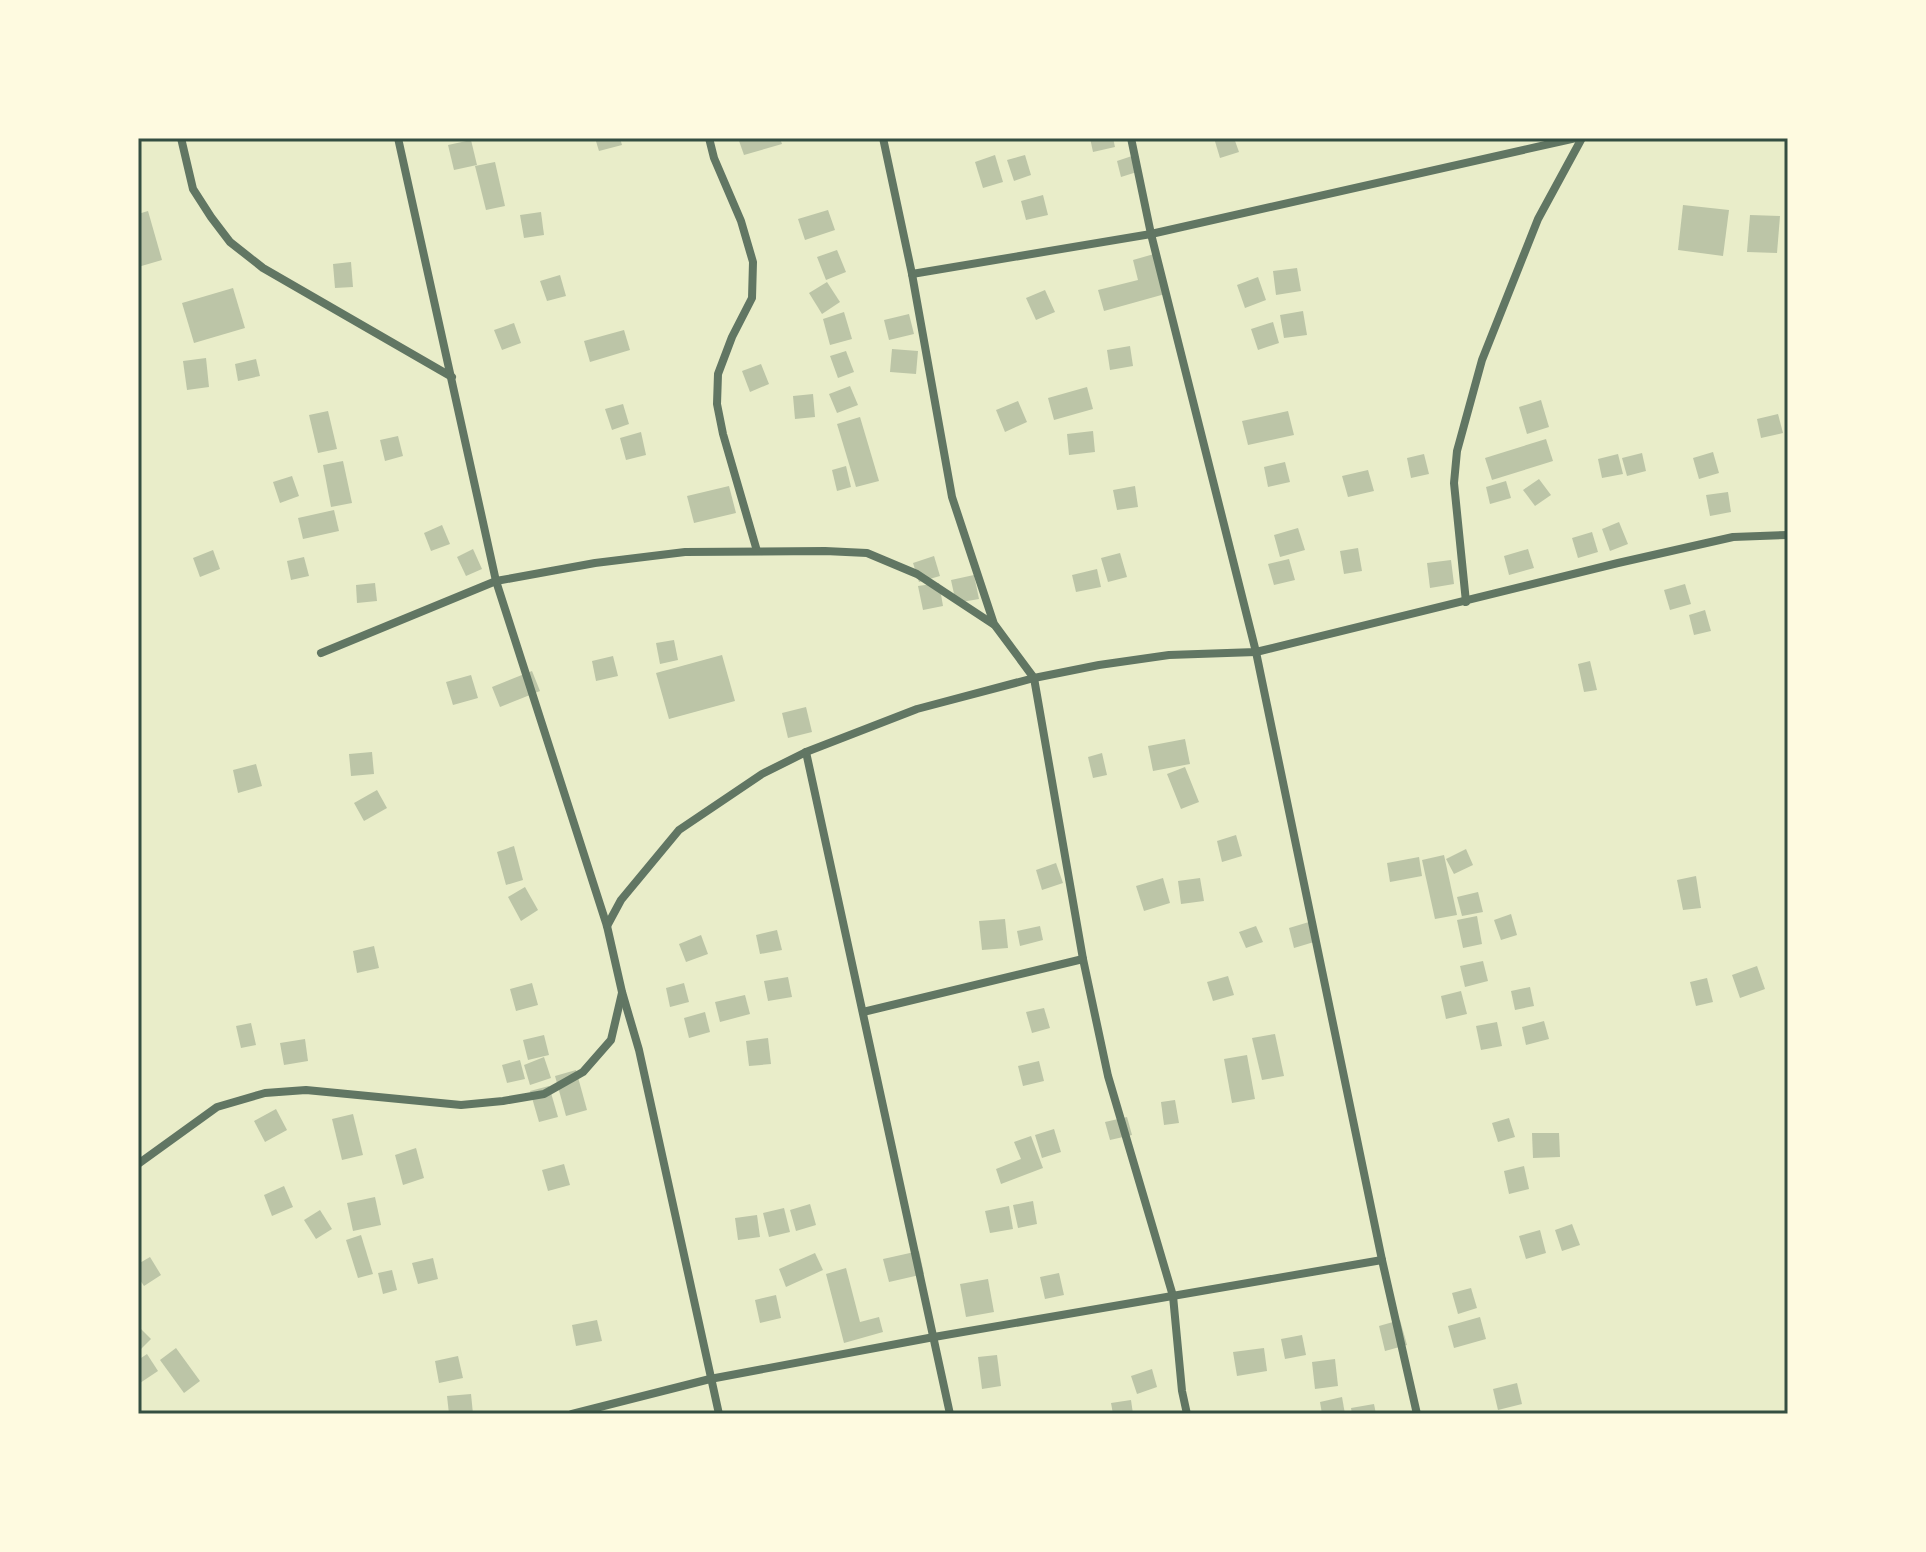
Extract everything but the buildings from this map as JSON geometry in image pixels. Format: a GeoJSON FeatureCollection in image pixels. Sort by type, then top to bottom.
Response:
{"type":"FeatureCollection","features":[{"type":"Feature","properties":{"kind":"street"},"geometry":{"type":"LineString","coordinates":[[181,138],[193,189],[230,242],[263,268],[452,377]]}},
{"type":"Feature","properties":{"kind":"street"},"geometry":{"type":"LineString","coordinates":[[398,138],[496,581],[607,926],[639,1050],[719,1414]]}},
{"type":"Feature","properties":{"kind":"street"},"geometry":{"type":"LineString","coordinates":[[709,138],[714,158],[741,221],[753,262],[752,298],[718,374],[717,404],[757,551]]}},
{"type":"Feature","properties":{"kind":"street"},"geometry":{"type":"LineString","coordinates":[[883,138],[912,274],[952,497],[994,624],[1034,678],[1083,959],[1108,1076],[1173,1296],[1187,1414]]}},
{"type":"Feature","properties":{"kind":"street"},"geometry":{"type":"LineString","coordinates":[[1131,138],[1151,234],[1256,652],[1382,1260],[1417,1414]]}},
{"type":"Feature","properties":{"kind":"street"},"geometry":{"type":"LineString","coordinates":[[912,274],[1151,234],[1579,138]]}},
{"type":"Feature","properties":{"kind":"street"},"geometry":{"type":"LineString","coordinates":[[1466,602],[1454,483],[1457,451],[1482,360],[1538,219],[1579,138]]}},
{"type":"Feature","properties":{"kind":"street"},"geometry":{"type":"LineString","coordinates":[[607,926],[621,900],[679,830],[762,774],[806,752],[917,709],[1034,678],[1099,665],[1169,655],[1256,652],[1733,537],[1788,535]]}},
{"type":"Feature","properties":{"kind":"street"},"geometry":{"type":"LineString","coordinates":[[321,653],[496,581],[595,563],[685,552],[867,553],[917,574],[994,624]]}},
{"type":"Feature","properties":{"kind":"street"},"geometry":{"type":"LineString","coordinates":[[806,752],[950,1414]]}},
{"type":"Feature","properties":{"kind":"street"},"geometry":{"type":"LineString","coordinates":[[863,1012],[1083,959]]}},
{"type":"Feature","properties":{"kind":"street"},"geometry":{"type":"LineString","coordinates":[[138,1164],[217,1107],[265,1093],[306,1090],[461,1105],[544,1094],[583,1072],[611,1040],[622,992]]}},
{"type":"Feature","properties":{"kind":"street"},"geometry":{"type":"LineString","coordinates":[[572,1414],[710,1379],[1382,1260]]}}]}
